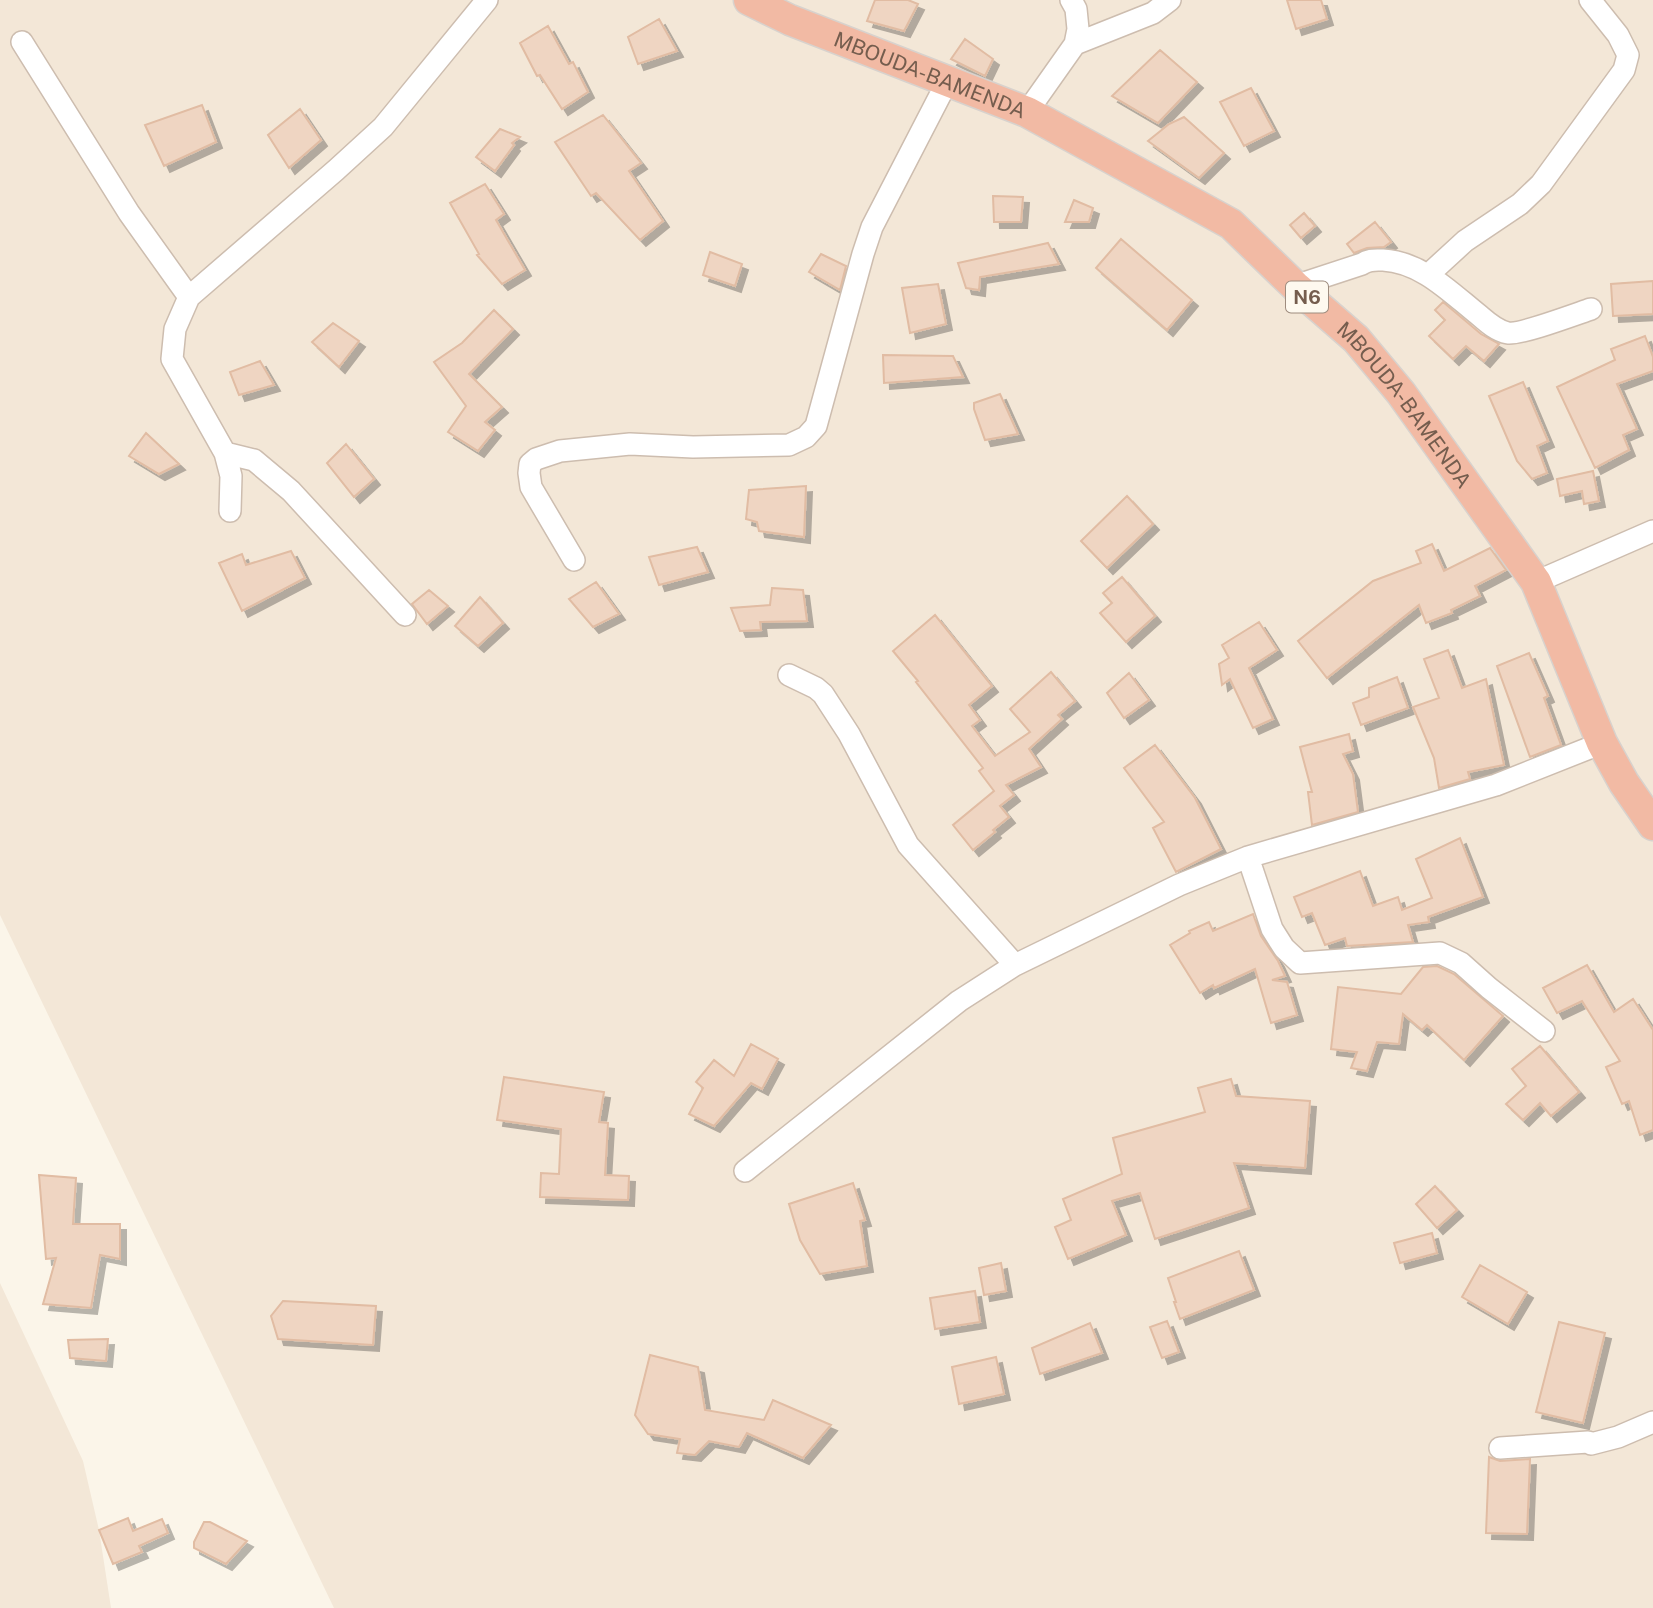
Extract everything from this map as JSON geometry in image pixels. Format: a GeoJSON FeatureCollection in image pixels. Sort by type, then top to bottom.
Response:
{"type":"FeatureCollection","features":[{"type":"Feature","properties":{"kind":"highway","name":"MBOUDA-BAMENDA"},"geometry":{"type":"LineString","coordinates":[[749,0],[790,20],[1027,112],[1231,224],[1295,286],[1356,339],[1401,393],[1536,582],[1602,743],[1624,783],[1653,825]]}},
{"type":"Feature","properties":{"kind":"street"},"geometry":{"type":"LineString","coordinates":[[230,511],[231,477],[225,453],[172,359],[175,330],[189,297],[383,127],[487,0]]}},
{"type":"Feature","properties":{"kind":"street"},"geometry":{"type":"LineString","coordinates":[[1027,112],[1075,44],[1078,29],[1076,9],[1071,0]]}},
{"type":"Feature","properties":{"kind":"street"},"geometry":{"type":"LineString","coordinates":[[1075,44],[1153,13],[1170,0]]}},
{"type":"Feature","properties":{"kind":"street"},"geometry":{"type":"LineString","coordinates":[[1428,275],[1465,241],[1520,204],[1541,184],[1624,70],[1628,55],[1618,35],[1590,0]]}},
{"type":"Feature","properties":{"kind":"street"},"geometry":{"type":"LineString","coordinates":[[22,41],[129,213],[189,297]]}},
{"type":"Feature","properties":{"kind":"street"},"geometry":{"type":"LineString","coordinates":[[574,559],[531,487],[530,464],[536,459],[561,451],[630,444],[693,447],[789,445],[806,437],[816,426],[872,227],[947,82]]}},
{"type":"Feature","properties":{"kind":"street"},"geometry":{"type":"LineString","coordinates":[[1295,286],[1367,260],[1389,261],[1412,267],[1428,275],[1492,326],[1508,333],[1520,332],[1591,309]]}},
{"type":"Feature","properties":{"kind":"street"},"geometry":{"type":"LineString","coordinates":[[225,453],[254,460],[291,491],[405,615]]}},
{"type":"Feature","properties":{"kind":"street"},"geometry":{"type":"LineString","coordinates":[[1536,582],[1653,531]]}},
{"type":"Feature","properties":{"kind":"street"},"geometry":{"type":"LineString","coordinates":[[789,675],[823,694],[849,734],[908,845],[1015,965]]}},
{"type":"Feature","properties":{"kind":"street"},"geometry":{"type":"LineString","coordinates":[[745,1171],[959,1001],[1015,965],[1179,886],[1248,857],[1496,785],[1602,743]]}},
{"type":"Feature","properties":{"kind":"street"},"geometry":{"type":"LineString","coordinates":[[1248,857],[1272,929],[1284,948],[1300,963],[1440,953],[1461,963],[1544,1031]]}},
{"type":"Feature","properties":{"kind":"street"},"geometry":{"type":"LineString","coordinates":[[1500,1448],[1588,1442],[1591,1444],[1618,1437],[1653,1422]]}},
{"type":"Feature","properties":{"kind":"shaded area"},"geometry":{"type":"Polygon","coordinates":[[[0,0],[1653,0],[1653,1608],[334,1608],[0,915],[0,0]]]}},
{"type":"Feature","properties":{"kind":"shaded area"},"geometry":{"type":"Polygon","coordinates":[[[0,1283],[83,1461],[99,1530],[111,1608],[0,1608],[0,1283]]]}},
{"type":"Feature","properties":{"kind":"building"},"geometry":{"type":"Polygon","coordinates":[[[875,0],[908,0],[918,4],[904,31],[867,21],[875,0]]]}},
{"type":"Feature","properties":{"kind":"building"},"geometry":{"type":"Polygon","coordinates":[[[1287,0],[1321,0],[1327,19],[1296,29],[1287,0]]]}},
{"type":"Feature","properties":{"kind":"building"},"geometry":{"type":"Polygon","coordinates":[[[659,19],[677,51],[638,64],[628,37],[659,19]]]}},
{"type":"Feature","properties":{"kind":"building"},"geometry":{"type":"Polygon","coordinates":[[[548,26],[569,64],[573,62],[588,92],[562,109],[540,75],[537,76],[520,43],[548,26]]]}},
{"type":"Feature","properties":{"kind":"building"},"geometry":{"type":"Polygon","coordinates":[[[965,39],[993,59],[985,76],[951,59],[965,39]]]}},
{"type":"Feature","properties":{"kind":"building"},"geometry":{"type":"Polygon","coordinates":[[[1160,50],[1197,82],[1158,123],[1112,96],[1160,50]]]}},
{"type":"Feature","properties":{"kind":"building"},"geometry":{"type":"Polygon","coordinates":[[[1251,88],[1274,131],[1244,146],[1220,102],[1251,88]]]}},
{"type":"Feature","properties":{"kind":"building"},"geometry":{"type":"Polygon","coordinates":[[[202,105],[216,142],[164,166],[145,125],[202,105]]]}},
{"type":"Feature","properties":{"kind":"building"},"geometry":{"type":"Polygon","coordinates":[[[300,109],[321,140],[289,168],[268,135],[300,109]]]}},
{"type":"Feature","properties":{"kind":"building"},"geometry":{"type":"Polygon","coordinates":[[[603,115],[641,163],[629,171],[663,221],[640,240],[596,193],[591,196],[555,142],[603,115]]]}},
{"type":"Feature","properties":{"kind":"building"},"geometry":{"type":"Polygon","coordinates":[[[1184,117],[1224,153],[1199,178],[1148,141],[1169,124],[1184,117]]]}},
{"type":"Feature","properties":{"kind":"building"},"geometry":{"type":"Polygon","coordinates":[[[500,129],[520,137],[512,143],[514,145],[495,171],[476,157],[500,129]]]}},
{"type":"Feature","properties":{"kind":"building"},"geometry":{"type":"Polygon","coordinates":[[[485,184],[504,214],[496,220],[525,270],[502,284],[477,255],[479,254],[450,203],[485,184]]]}},
{"type":"Feature","properties":{"kind":"building"},"geometry":{"type":"Polygon","coordinates":[[[993,196],[1023,197],[1021,222],[994,222],[993,196]]]}},
{"type":"Feature","properties":{"kind":"building"},"geometry":{"type":"Polygon","coordinates":[[[1074,200],[1093,208],[1089,222],[1065,222],[1074,200]]]}},
{"type":"Feature","properties":{"kind":"building"},"geometry":{"type":"Polygon","coordinates":[[[1304,213],[1315,226],[1301,238],[1290,225],[1304,213]]]}},
{"type":"Feature","properties":{"kind":"building"},"geometry":{"type":"Polygon","coordinates":[[[1375,222],[1391,242],[1384,247],[1367,248],[1354,253],[1347,244],[1375,222]]]}},
{"type":"Feature","properties":{"kind":"building"},"geometry":{"type":"Polygon","coordinates":[[[1121,239],[1192,300],[1167,330],[1096,268],[1121,239]]]}},
{"type":"Feature","properties":{"kind":"building"},"geometry":{"type":"Polygon","coordinates":[[[1048,243],[1059,264],[980,277],[979,290],[966,288],[958,263],[1048,243]]]}},
{"type":"Feature","properties":{"kind":"building"},"geometry":{"type":"Polygon","coordinates":[[[710,252],[742,264],[735,286],[703,275],[710,252]]]}},
{"type":"Feature","properties":{"kind":"building"},"geometry":{"type":"Polygon","coordinates":[[[821,254],[846,266],[840,290],[809,272],[821,254]]]}},
{"type":"Feature","properties":{"kind":"building"},"geometry":{"type":"Polygon","coordinates":[[[1653,281],[1653,314],[1613,316],[1611,284],[1653,281]]]}},
{"type":"Feature","properties":{"kind":"building"},"geometry":{"type":"Polygon","coordinates":[[[938,284],[946,324],[910,333],[902,288],[938,284]]]}},
{"type":"Feature","properties":{"kind":"building"},"geometry":{"type":"Polygon","coordinates":[[[1443,302],[1481,334],[1499,344],[1484,361],[1466,346],[1453,359],[1429,336],[1445,320],[1435,310],[1443,302]]]}},
{"type":"Feature","properties":{"kind":"building"},"geometry":{"type":"Polygon","coordinates":[[[494,310],[513,329],[469,374],[502,407],[485,422],[495,430],[478,451],[448,432],[466,406],[434,362],[462,343],[494,310]]]}},
{"type":"Feature","properties":{"kind":"building"},"geometry":{"type":"Polygon","coordinates":[[[333,323],[359,341],[339,367],[312,342],[333,323]]]}},
{"type":"Feature","properties":{"kind":"building"},"geometry":{"type":"Polygon","coordinates":[[[1645,336],[1653,357],[1653,371],[1617,384],[1637,429],[1623,435],[1629,450],[1595,468],[1557,387],[1615,360],[1611,349],[1645,336]]]}},
{"type":"Feature","properties":{"kind":"building"},"geometry":{"type":"Polygon","coordinates":[[[883,355],[953,356],[963,377],[884,383],[883,355]]]}},
{"type":"Feature","properties":{"kind":"building"},"geometry":{"type":"Polygon","coordinates":[[[260,361],[274,385],[239,395],[230,372],[260,361]]]}},
{"type":"Feature","properties":{"kind":"building"},"geometry":{"type":"Polygon","coordinates":[[[1523,382],[1548,441],[1537,446],[1547,473],[1532,479],[1517,461],[1489,396],[1523,382]]]}},
{"type":"Feature","properties":{"kind":"building"},"geometry":{"type":"Polygon","coordinates":[[[1000,394],[1018,434],[985,440],[974,403],[1000,394]]]}},
{"type":"Feature","properties":{"kind":"building"},"geometry":{"type":"Polygon","coordinates":[[[146,433],[179,464],[159,474],[129,456],[146,433]]]}},
{"type":"Feature","properties":{"kind":"building"},"geometry":{"type":"Polygon","coordinates":[[[346,444],[374,479],[354,497],[327,463],[346,444]]]}},
{"type":"Feature","properties":{"kind":"building"},"geometry":{"type":"Polygon","coordinates":[[[1593,471],[1599,501],[1584,504],[1582,491],[1560,496],[1557,479],[1593,471]]]}},
{"type":"Feature","properties":{"kind":"building"},"geometry":{"type":"Polygon","coordinates":[[[806,486],[804,537],[759,531],[757,522],[746,519],[749,490],[806,486]]]}},
{"type":"Feature","properties":{"kind":"building"},"geometry":{"type":"Polygon","coordinates":[[[1127,496],[1153,524],[1107,568],[1081,541],[1127,496]]]}},
{"type":"Feature","properties":{"kind":"building"},"geometry":{"type":"Polygon","coordinates":[[[1432,544],[1444,571],[1490,548],[1506,570],[1475,586],[1480,596],[1451,610],[1452,613],[1426,623],[1419,605],[1327,678],[1298,641],[1373,581],[1421,563],[1416,551],[1432,544]]]}},
{"type":"Feature","properties":{"kind":"building"},"geometry":{"type":"Polygon","coordinates":[[[697,547],[708,572],[659,585],[649,557],[697,547]]]}},
{"type":"Feature","properties":{"kind":"building"},"geometry":{"type":"Polygon","coordinates":[[[291,551],[305,578],[242,611],[219,563],[242,554],[246,565],[291,551]]]}},
{"type":"Feature","properties":{"kind":"building"},"geometry":{"type":"Polygon","coordinates":[[[1122,577],[1155,616],[1126,642],[1100,613],[1112,603],[1103,593],[1122,577]]]}},
{"type":"Feature","properties":{"kind":"building"},"geometry":{"type":"Polygon","coordinates":[[[596,582],[619,614],[593,627],[569,599],[596,582]]]}},
{"type":"Feature","properties":{"kind":"building"},"geometry":{"type":"Polygon","coordinates":[[[772,588],[803,590],[807,621],[760,622],[761,630],[740,631],[731,608],[770,605],[772,588]]]}},
{"type":"Feature","properties":{"kind":"building"},"geometry":{"type":"Polygon","coordinates":[[[429,590],[448,606],[427,624],[412,604],[429,590]]]}},
{"type":"Feature","properties":{"kind":"building"},"geometry":{"type":"Polygon","coordinates":[[[480,597],[503,623],[478,646],[455,626],[480,597]]]}},
{"type":"Feature","properties":{"kind":"building"},"geometry":{"type":"Polygon","coordinates":[[[935,615],[992,686],[969,705],[980,720],[972,726],[995,756],[1030,732],[1010,709],[1051,672],[1075,701],[1058,715],[1062,719],[1029,749],[1041,767],[1006,785],[1014,795],[1000,806],[1009,817],[973,850],[953,825],[994,791],[979,771],[983,768],[893,651],[935,615]]]}},
{"type":"Feature","properties":{"kind":"building"},"geometry":{"type":"Polygon","coordinates":[[[1259,622],[1277,650],[1249,668],[1273,719],[1253,728],[1230,679],[1222,685],[1219,664],[1229,658],[1222,645],[1259,622]]]}},
{"type":"Feature","properties":{"kind":"building"},"geometry":{"type":"Polygon","coordinates":[[[1448,650],[1462,688],[1486,679],[1504,765],[1468,772],[1470,779],[1439,788],[1434,758],[1413,707],[1439,698],[1424,659],[1448,650]]]}},
{"type":"Feature","properties":{"kind":"building"},"geometry":{"type":"Polygon","coordinates":[[[1529,653],[1548,696],[1544,698],[1561,745],[1530,757],[1497,666],[1529,653]]]}},
{"type":"Feature","properties":{"kind":"building"},"geometry":{"type":"Polygon","coordinates":[[[1129,673],[1149,700],[1124,718],[1107,693],[1129,673]]]}},
{"type":"Feature","properties":{"kind":"building"},"geometry":{"type":"Polygon","coordinates":[[[1397,677],[1408,708],[1361,725],[1353,703],[1369,697],[1369,688],[1397,677]]]}},
{"type":"Feature","properties":{"kind":"building"},"geometry":{"type":"Polygon","coordinates":[[[1349,734],[1353,751],[1343,754],[1353,774],[1358,812],[1312,825],[1308,792],[1312,792],[1300,747],[1349,734]]]}},
{"type":"Feature","properties":{"kind":"building"},"geometry":{"type":"Polygon","coordinates":[[[1155,745],[1195,798],[1221,849],[1176,872],[1153,828],[1164,822],[1124,768],[1155,745]]]}},
{"type":"Feature","properties":{"kind":"building"},"geometry":{"type":"Polygon","coordinates":[[[1460,838],[1483,897],[1428,917],[1429,922],[1408,925],[1413,942],[1347,946],[1345,938],[1325,945],[1312,913],[1302,917],[1294,897],[1360,871],[1373,906],[1398,897],[1402,910],[1432,898],[1416,859],[1460,838]]]}},
{"type":"Feature","properties":{"kind":"building"},"geometry":{"type":"Polygon","coordinates":[[[1253,914],[1261,936],[1285,976],[1272,980],[1287,982],[1297,1015],[1271,1023],[1255,969],[1214,988],[1213,985],[1200,993],[1170,945],[1190,933],[1189,931],[1209,922],[1213,931],[1253,914]]]}},
{"type":"Feature","properties":{"kind":"building"},"geometry":{"type":"Polygon","coordinates":[[[1587,965],[1614,1012],[1633,999],[1653,1030],[1653,1130],[1640,1135],[1629,1101],[1622,1104],[1606,1067],[1620,1061],[1582,1001],[1557,1013],[1543,988],[1587,965]]]}},
{"type":"Feature","properties":{"kind":"building"},"geometry":{"type":"Polygon","coordinates":[[[1437,966],[1454,974],[1503,1016],[1464,1060],[1427,1025],[1422,1030],[1403,1014],[1399,1044],[1377,1042],[1367,1071],[1351,1068],[1357,1052],[1331,1049],[1338,987],[1401,994],[1423,967],[1437,966]]]}},
{"type":"Feature","properties":{"kind":"building"},"geometry":{"type":"Polygon","coordinates":[[[751,1044],[778,1059],[762,1089],[751,1083],[714,1126],[689,1114],[703,1088],[696,1082],[714,1060],[734,1076],[751,1044]]]}},
{"type":"Feature","properties":{"kind":"building"},"geometry":{"type":"Polygon","coordinates":[[[1540,1046],[1579,1092],[1551,1116],[1540,1103],[1523,1120],[1506,1104],[1526,1086],[1512,1069],[1540,1046]]]}},
{"type":"Feature","properties":{"kind":"building"},"geometry":{"type":"Polygon","coordinates":[[[504,1077],[604,1092],[599,1122],[608,1123],[605,1175],[629,1176],[628,1200],[540,1197],[541,1173],[559,1174],[561,1129],[497,1120],[504,1077]]]}},
{"type":"Feature","properties":{"kind":"building"},"geometry":{"type":"Polygon","coordinates":[[[1231,1079],[1236,1096],[1310,1101],[1305,1168],[1234,1163],[1249,1208],[1155,1239],[1140,1193],[1112,1201],[1126,1235],[1068,1259],[1055,1227],[1071,1220],[1063,1199],[1122,1174],[1113,1138],[1205,1112],[1198,1088],[1231,1079]]]}},
{"type":"Feature","properties":{"kind":"building"},"geometry":{"type":"Polygon","coordinates":[[[39,1175],[76,1178],[73,1224],[120,1224],[120,1259],[100,1255],[91,1308],[43,1304],[56,1258],[46,1259],[39,1175]]]}},
{"type":"Feature","properties":{"kind":"building"},"geometry":{"type":"Polygon","coordinates":[[[853,1183],[865,1220],[860,1221],[867,1266],[820,1274],[800,1240],[789,1204],[853,1183]]]}},
{"type":"Feature","properties":{"kind":"building"},"geometry":{"type":"Polygon","coordinates":[[[1435,1186],[1457,1210],[1437,1228],[1416,1204],[1435,1186]]]}},
{"type":"Feature","properties":{"kind":"building"},"geometry":{"type":"Polygon","coordinates":[[[1432,1233],[1437,1253],[1400,1263],[1394,1243],[1432,1233]]]}},
{"type":"Feature","properties":{"kind":"building"},"geometry":{"type":"Polygon","coordinates":[[[1239,1251],[1254,1290],[1180,1319],[1168,1278],[1239,1251]]]}},
{"type":"Feature","properties":{"kind":"building"},"geometry":{"type":"Polygon","coordinates":[[[1001,1263],[1006,1291],[984,1295],[979,1268],[1001,1263]]]}},
{"type":"Feature","properties":{"kind":"building"},"geometry":{"type":"Polygon","coordinates":[[[1480,1265],[1527,1292],[1508,1324],[1462,1297],[1480,1265]]]}},
{"type":"Feature","properties":{"kind":"building"},"geometry":{"type":"Polygon","coordinates":[[[975,1291],[980,1322],[935,1329],[930,1298],[975,1291]]]}},
{"type":"Feature","properties":{"kind":"building"},"geometry":{"type":"Polygon","coordinates":[[[283,1301],[376,1306],[373,1345],[278,1339],[271,1316],[283,1301]]]}},
{"type":"Feature","properties":{"kind":"building"},"geometry":{"type":"Polygon","coordinates":[[[1167,1321],[1179,1352],[1162,1358],[1150,1327],[1167,1321]]]}},
{"type":"Feature","properties":{"kind":"building"},"geometry":{"type":"Polygon","coordinates":[[[1559,1322],[1605,1333],[1583,1423],[1536,1412],[1559,1322]]]}},
{"type":"Feature","properties":{"kind":"building"},"geometry":{"type":"Polygon","coordinates":[[[1090,1323],[1102,1353],[1040,1374],[1032,1348],[1090,1323]]]}},
{"type":"Feature","properties":{"kind":"building"},"geometry":{"type":"Polygon","coordinates":[[[108,1339],[106,1361],[70,1358],[68,1340],[108,1339]]]}},
{"type":"Feature","properties":{"kind":"building"},"geometry":{"type":"Polygon","coordinates":[[[650,1355],[698,1367],[705,1410],[764,1420],[773,1400],[831,1425],[803,1458],[747,1433],[739,1447],[709,1441],[695,1455],[677,1453],[680,1439],[648,1434],[635,1415],[650,1355]]]}},
{"type":"Feature","properties":{"kind":"building"},"geometry":{"type":"Polygon","coordinates":[[[996,1357],[1004,1394],[959,1404],[952,1367],[996,1357]]]}},
{"type":"Feature","properties":{"kind":"building"},"geometry":{"type":"Polygon","coordinates":[[[1489,1457],[1500,1461],[1530,1459],[1527,1534],[1486,1533],[1489,1457]]]}},
{"type":"Feature","properties":{"kind":"building"},"geometry":{"type":"Polygon","coordinates":[[[128,1518],[133,1531],[162,1519],[168,1533],[139,1546],[142,1552],[113,1564],[99,1530],[128,1518]]]}},
{"type":"Feature","properties":{"kind":"building"},"geometry":{"type":"Polygon","coordinates":[[[204,1522],[210,1522],[247,1541],[226,1564],[194,1548],[194,1542],[204,1522]]]}}]}
